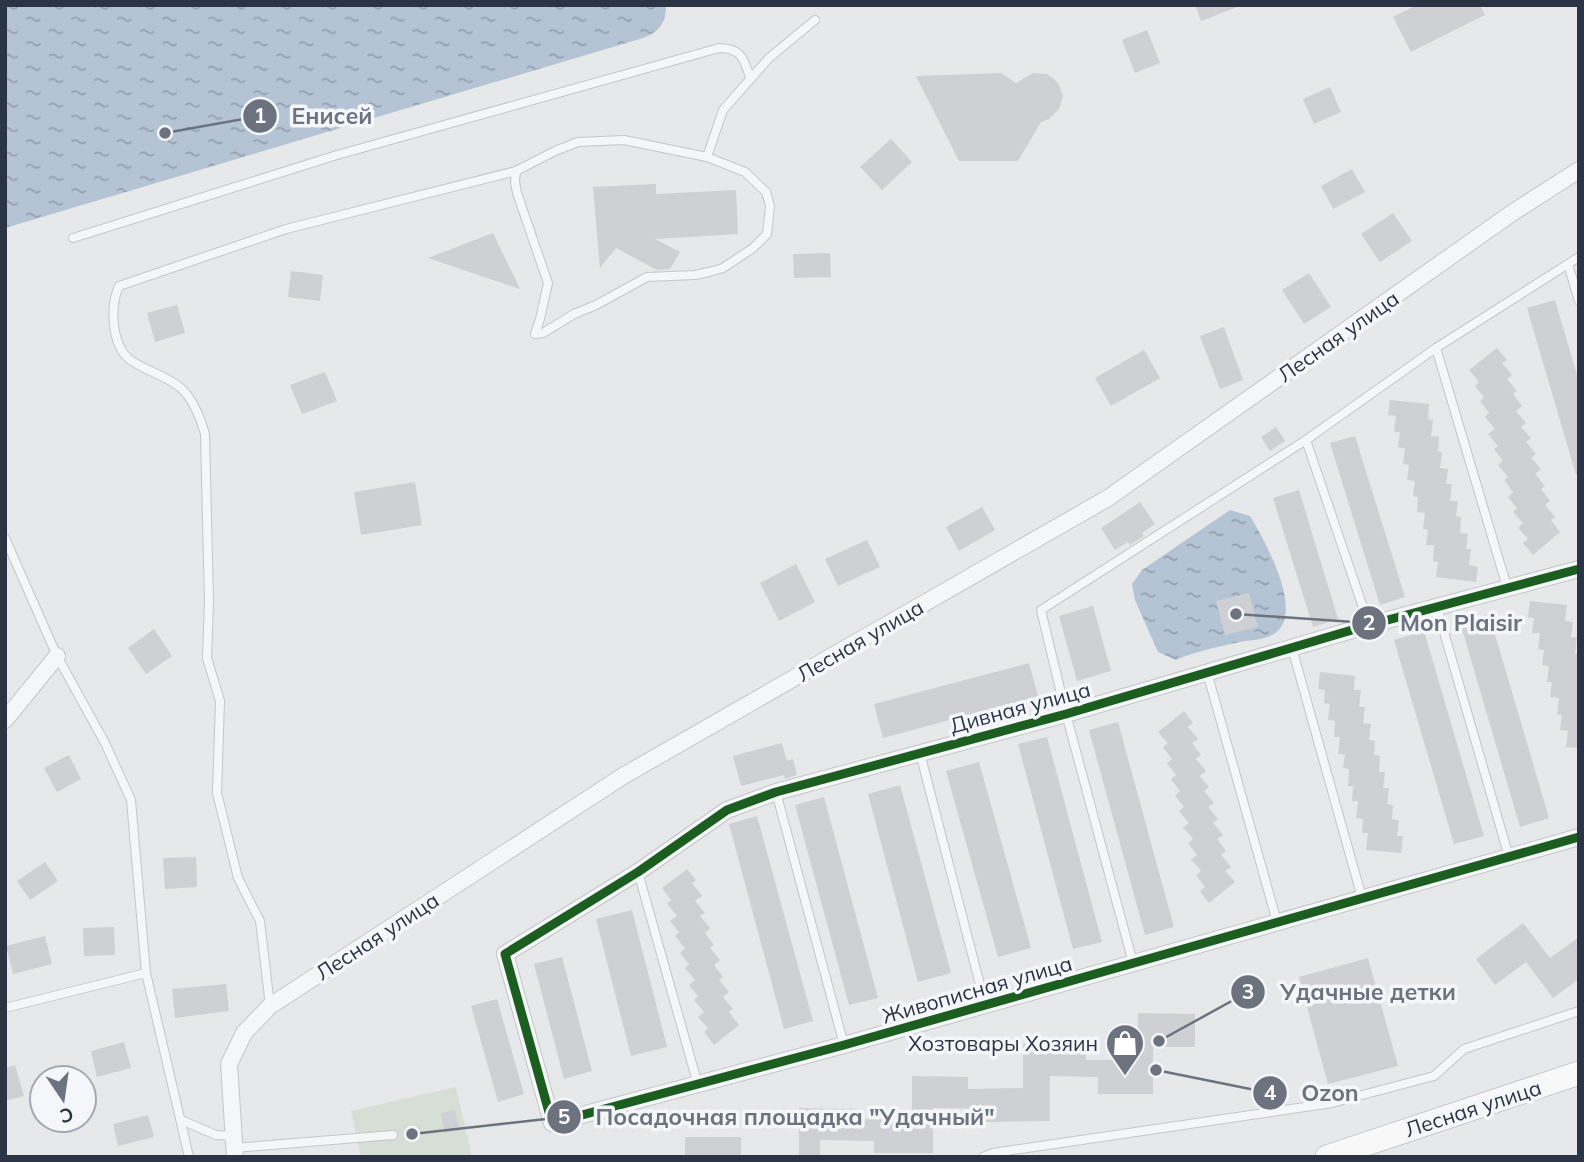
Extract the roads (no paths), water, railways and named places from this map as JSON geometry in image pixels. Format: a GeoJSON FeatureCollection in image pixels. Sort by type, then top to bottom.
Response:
{"type":"FeatureCollection","features":[{"type":"Feature","properties":{"kind":"main road","name":"Лесная улица"},"geometry":{"type":"LineString","coordinates":[[1327,1157],[1579,1073]]}},
{"type":"Feature","properties":{"kind":"street","name":"Лесная улица"},"geometry":{"type":"LineString","coordinates":[[234,1147],[229,1064],[244,1033],[270,1006],[623,776],[1108,498],[1512,214],[1579,170]]}},
{"type":"Feature","properties":{"kind":"street","name":"Дивная улица"},"geometry":{"type":"LineString","coordinates":[[505,954],[638,872],[727,810],[776,792],[1066,714],[1368,625],[1579,569]]}},
{"type":"Feature","properties":{"kind":"street"},"geometry":{"type":"LineString","coordinates":[[5,720],[57,656]]}},
{"type":"Feature","properties":{"kind":"street","name":"Живописная улица"},"geometry":{"type":"LineString","coordinates":[[505,954],[552,1123],[844,1045],[1579,837]]}},
{"type":"Feature","properties":{"kind":"lane"},"geometry":{"type":"LineString","coordinates":[[707,157],[723,110],[769,58],[815,20]]}},
{"type":"Feature","properties":{"kind":"lane"},"geometry":{"type":"LineString","coordinates":[[73,238],[337,155],[719,48],[732,48],[741,55],[750,77]]}},
{"type":"Feature","properties":{"kind":"lane"},"geometry":{"type":"LineString","coordinates":[[270,1006],[260,921],[238,878],[217,793],[220,701],[207,658],[209,602],[205,434],[201,421],[182,389],[128,358],[119,342],[115,327],[114,298],[119,286],[286,229],[516,171],[578,142],[624,140],[707,157],[745,172],[766,192],[770,205],[767,233],[753,248],[723,268],[695,275],[647,277],[543,333],[535,334],[548,283],[517,192],[516,171]]}},
{"type":"Feature","properties":{"kind":"lane"},"geometry":{"type":"LineString","coordinates":[[1133,963],[1041,610],[1306,440],[1436,348],[1579,257]]}},
{"type":"Feature","properties":{"kind":"lane"},"geometry":{"type":"LineString","coordinates":[[1568,264],[1579,301]]}},
{"type":"Feature","properties":{"kind":"lane"},"geometry":{"type":"LineString","coordinates":[[1436,348],[1507,587]]}},
{"type":"Feature","properties":{"kind":"lane"},"geometry":{"type":"LineString","coordinates":[[1306,440],[1368,625]]}},
{"type":"Feature","properties":{"kind":"lane"},"geometry":{"type":"LineString","coordinates":[[5,538],[57,656],[106,743],[131,800],[146,973],[189,1157]]}},
{"type":"Feature","properties":{"kind":"lane"},"geometry":{"type":"LineString","coordinates":[[1437,608],[1509,857]]}},
{"type":"Feature","properties":{"kind":"lane"},"geometry":{"type":"LineString","coordinates":[[1292,648],[1362,898]]}},
{"type":"Feature","properties":{"kind":"lane"},"geometry":{"type":"LineString","coordinates":[[1207,672],[1277,922]]}},
{"type":"Feature","properties":{"kind":"lane"},"geometry":{"type":"LineString","coordinates":[[920,752],[985,1004]]}},
{"type":"Feature","properties":{"kind":"lane"},"geometry":{"type":"LineString","coordinates":[[776,792],[844,1045]]}},
{"type":"Feature","properties":{"kind":"lane"},"geometry":{"type":"LineString","coordinates":[[638,872],[698,1085]]}},
{"type":"Feature","properties":{"kind":"lane"},"geometry":{"type":"LineString","coordinates":[[5,1008],[146,973]]}},
{"type":"Feature","properties":{"kind":"lane"},"geometry":{"type":"LineString","coordinates":[[983,1157],[993,1153],[1332,1103],[1434,1076],[1464,1049],[1579,1011]]}},
{"type":"Feature","properties":{"kind":"lane"},"geometry":{"type":"LineString","coordinates":[[181,1120],[216,1135],[234,1147],[393,1135]]}},
{"type":"Feature","properties":{"kind":"water"},"geometry":{"type":"Polygon","coordinates":[[[5,5],[666,5],[665,17],[660,26],[643,38],[5,228],[5,5]]]}},
{"type":"Feature","properties":{"kind":"water"},"geometry":{"type":"Polygon","coordinates":[[[1230,510],[1250,516],[1273,559],[1285,596],[1286,612],[1282,626],[1268,637],[1207,650],[1176,660],[1158,652],[1135,600],[1132,584],[1142,570],[1230,510]]]}},
{"type":"Feature","properties":{"kind":"place","name":"Енисей"},"geometry":{"type":"Point","coordinates":[165,133]}},
{"type":"Feature","properties":{"kind":"place","name":"Mon Plaisir"},"geometry":{"type":"Point","coordinates":[1236,614]}},
{"type":"Feature","properties":{"kind":"place","name":"Удачные детки"},"geometry":{"type":"Point","coordinates":[1159,1041]}},
{"type":"Feature","properties":{"kind":"place","name":"Ozon"},"geometry":{"type":"Point","coordinates":[1156,1070]}},
{"type":"Feature","properties":{"kind":"place","name":"Хозтовары Хозяин"},"geometry":{"type":"Point","coordinates":[1125,1077]}},
{"type":"Feature","properties":{"kind":"place","name":"Посадочная площадка \"Удачный\""},"geometry":{"type":"Point","coordinates":[412,1134]}}]}
